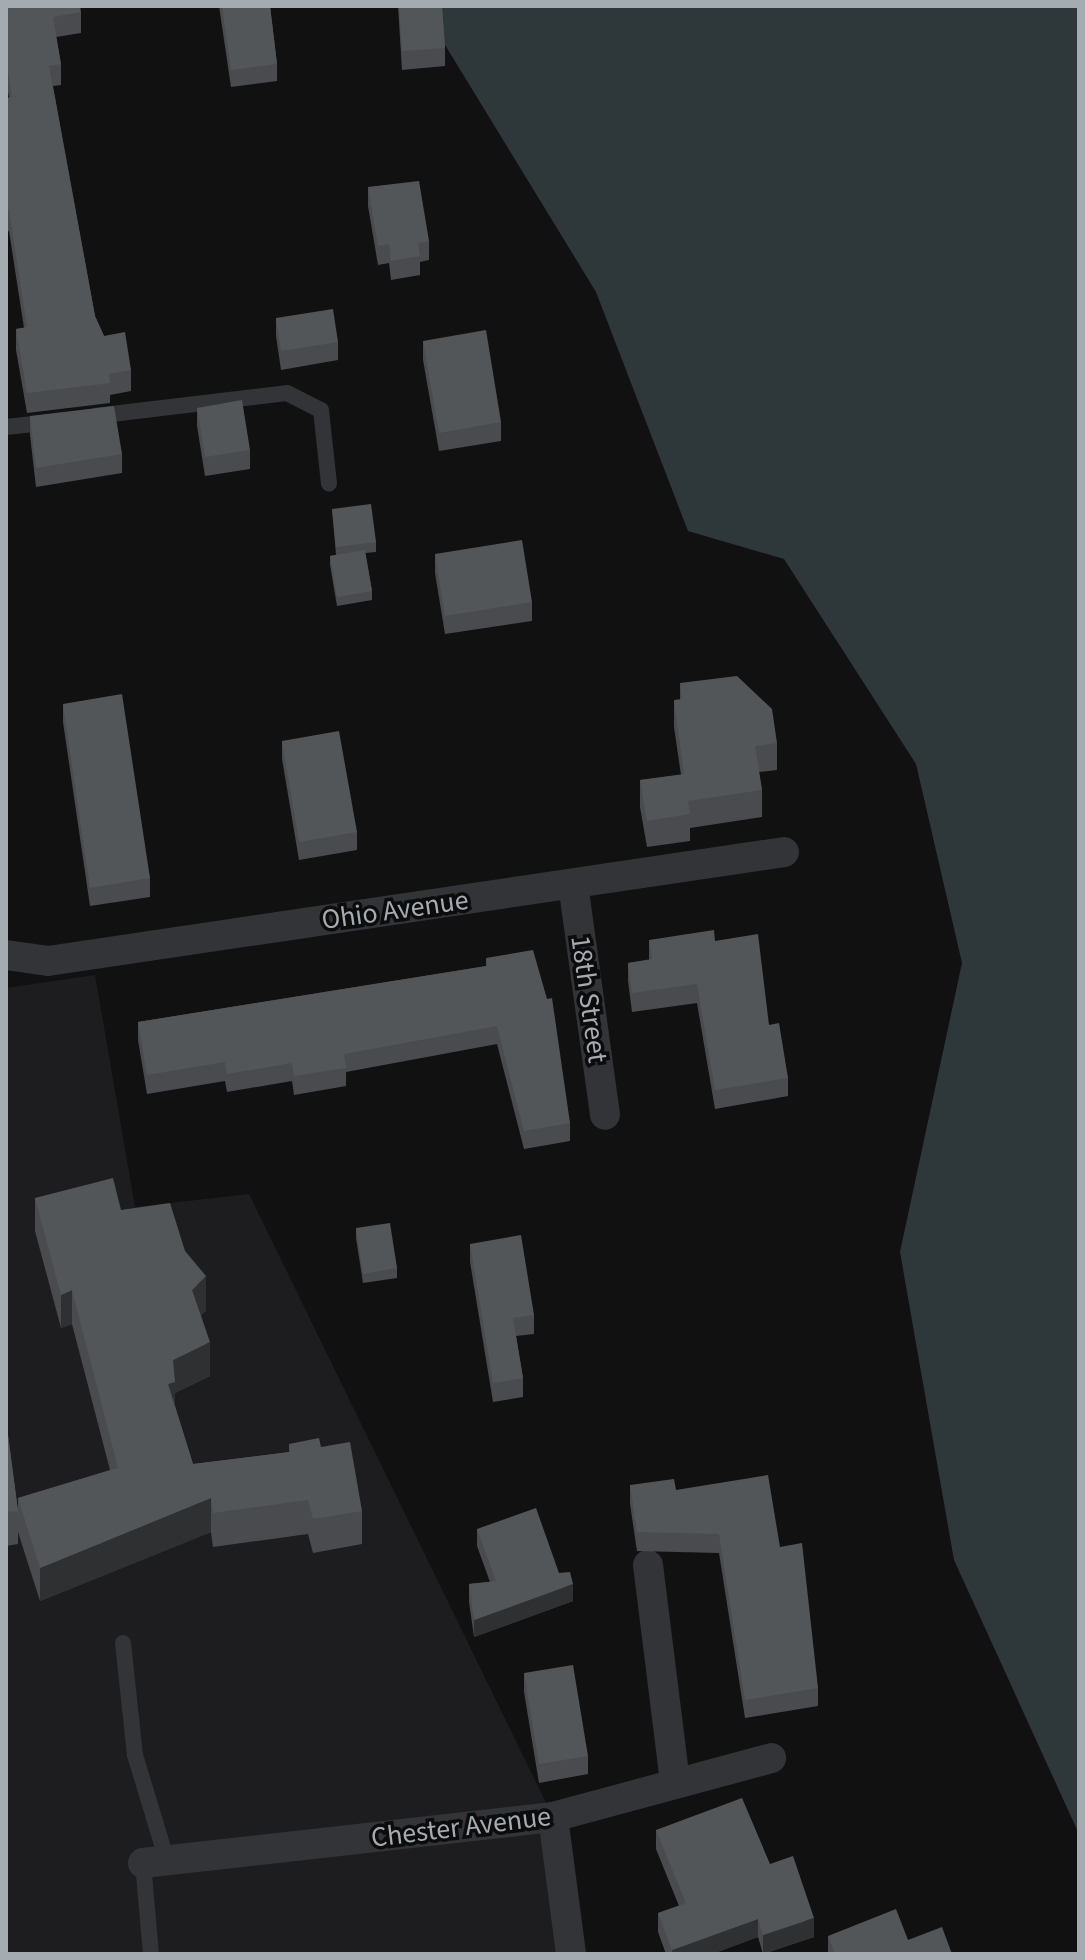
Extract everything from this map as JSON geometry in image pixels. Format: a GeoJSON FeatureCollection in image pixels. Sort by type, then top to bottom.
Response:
{"type":"FeatureCollection","features":[{"type":"Feature","properties":{"kind":"street","name":"Ohio Avenue"},"geometry":{"type":"LineString","coordinates":[[6,953],[48,961],[784,852]]}},
{"type":"Feature","properties":{"kind":"street","name":"18th Street"},"geometry":{"type":"LineString","coordinates":[[573,884],[605,1115]]}},
{"type":"Feature","properties":{"kind":"street"},"geometry":{"type":"LineString","coordinates":[[648,1565],[675,1782]]}},
{"type":"Feature","properties":{"kind":"street","name":"Chester Avenue"},"geometry":{"type":"LineString","coordinates":[[155,1862],[553,1817],[771,1758]]}},
{"type":"Feature","properties":{"kind":"street"},"geometry":{"type":"LineString","coordinates":[[553,1817],[571,1954]]}},
{"type":"Feature","properties":{"kind":"lane"},"geometry":{"type":"LineString","coordinates":[[6,427],[287,393],[321,410],[329,484]]}},
{"type":"Feature","properties":{"kind":"lane"},"geometry":{"type":"LineString","coordinates":[[123,1643],[135,1755],[155,1862],[151,1954]]}},
{"type":"Feature","properties":{"kind":"shaded area"},"geometry":{"type":"Polygon","coordinates":[[[440,6],[1079,6],[1079,1834],[954,1560],[900,1252],[962,963],[916,764],[784,559],[688,531],[596,292],[442,40],[440,6]]]}},
{"type":"Feature","properties":{"kind":"shaded area"},"geometry":{"type":"Polygon","coordinates":[[[95,975],[135,1207],[249,1194],[553,1817],[571,1954],[6,1954],[6,988],[95,975]]]}},
{"type":"Feature","properties":{"kind":"building"},"geometry":{"type":"Polygon","coordinates":[[[6,6],[80,6],[81,12],[53,17],[61,64],[49,66],[95,316],[104,336],[125,332],[131,370],[109,374],[110,383],[27,393],[16,329],[27,327],[9,210],[6,211],[6,98],[12,97],[6,59],[6,6]]]}},
{"type":"Feature","properties":{"kind":"building"},"geometry":{"type":"Polygon","coordinates":[[[222,6],[270,6],[277,64],[231,70],[222,6]]]}},
{"type":"Feature","properties":{"kind":"building"},"geometry":{"type":"Polygon","coordinates":[[[399,6],[442,6],[445,48],[402,51],[399,6]]]}},
{"type":"Feature","properties":{"kind":"building"},"geometry":{"type":"Polygon","coordinates":[[[419,181],[429,241],[418,243],[420,256],[391,261],[389,244],[378,246],[368,187],[419,181]]]}},
{"type":"Feature","properties":{"kind":"building"},"geometry":{"type":"Polygon","coordinates":[[[333,309],[338,342],[281,351],[276,318],[333,309]]]}},
{"type":"Feature","properties":{"kind":"building"},"geometry":{"type":"Polygon","coordinates":[[[486,330],[501,422],[439,433],[423,341],[486,330]]]}},
{"type":"Feature","properties":{"kind":"building"},"geometry":{"type":"Polygon","coordinates":[[[242,400],[250,450],[205,457],[197,408],[242,400]]]}},
{"type":"Feature","properties":{"kind":"building"},"geometry":{"type":"Polygon","coordinates":[[[114,406],[122,454],[36,468],[30,416],[114,406]]]}},
{"type":"Feature","properties":{"kind":"building"},"geometry":{"type":"Polygon","coordinates":[[[371,504],[376,542],[336,547],[332,509],[371,504]]]}},
{"type":"Feature","properties":{"kind":"building"},"geometry":{"type":"Polygon","coordinates":[[[522,540],[532,602],[445,616],[435,554],[522,540]]]}},
{"type":"Feature","properties":{"kind":"building"},"geometry":{"type":"Polygon","coordinates":[[[365,550],[372,591],[337,597],[330,556],[365,550]]]}},
{"type":"Feature","properties":{"kind":"building"},"geometry":{"type":"Polygon","coordinates":[[[737,676],[772,709],[777,743],[755,746],[762,790],[688,801],[690,814],[647,821],[640,780],[684,774],[674,700],[682,699],[680,683],[737,676]]]}},
{"type":"Feature","properties":{"kind":"building"},"geometry":{"type":"Polygon","coordinates":[[[122,694],[150,878],[90,888],[63,704],[122,694]]]}},
{"type":"Feature","properties":{"kind":"building"},"geometry":{"type":"Polygon","coordinates":[[[339,731],[357,832],[299,842],[282,741],[339,731]]]}},
{"type":"Feature","properties":{"kind":"building"},"geometry":{"type":"Polygon","coordinates":[[[714,930],[715,941],[758,934],[769,1025],[779,1023],[788,1078],[715,1090],[697,984],[632,993],[628,963],[652,959],[649,940],[714,930]]]}},
{"type":"Feature","properties":{"kind":"building"},"geometry":{"type":"Polygon","coordinates":[[[533,950],[547,999],[552,998],[570,1123],[524,1131],[497,1026],[344,1054],[346,1068],[294,1076],[292,1063],[227,1074],[225,1062],[147,1075],[138,1022],[487,966],[486,958],[533,950]]]}},
{"type":"Feature","properties":{"kind":"building"},"geometry":{"type":"Polygon","coordinates":[[[113,1178],[121,1210],[170,1203],[185,1251],[206,1276],[192,1290],[210,1342],[173,1360],[175,1382],[168,1384],[193,1464],[290,1452],[289,1444],[319,1438],[321,1447],[350,1442],[362,1511],[313,1519],[308,1500],[213,1513],[211,1498],[40,1568],[18,1498],[118,1468],[72,1290],[61,1295],[35,1198],[113,1178]]]}},
{"type":"Feature","properties":{"kind":"building"},"geometry":{"type":"Polygon","coordinates":[[[390,1223],[397,1268],[363,1274],[356,1228],[390,1223]]]}},
{"type":"Feature","properties":{"kind":"building"},"geometry":{"type":"Polygon","coordinates":[[[521,1235],[534,1315],[513,1318],[523,1378],[493,1383],[470,1244],[521,1235]]]}},
{"type":"Feature","properties":{"kind":"building"},"geometry":{"type":"Polygon","coordinates":[[[6,1420],[18,1511],[6,1512],[6,1420]]]}},
{"type":"Feature","properties":{"kind":"building"},"geometry":{"type":"Polygon","coordinates":[[[768,1475],[780,1547],[802,1543],[818,1688],[745,1700],[719,1534],[637,1532],[630,1485],[674,1479],[676,1490],[768,1475]]]}},
{"type":"Feature","properties":{"kind":"building"},"geometry":{"type":"Polygon","coordinates":[[[536,1508],[559,1573],[570,1572],[573,1584],[474,1620],[469,1584],[496,1581],[477,1529],[536,1508]]]}},
{"type":"Feature","properties":{"kind":"building"},"geometry":{"type":"Polygon","coordinates":[[[573,1665],[588,1756],[539,1764],[524,1673],[573,1665]]]}},
{"type":"Feature","properties":{"kind":"building"},"geometry":{"type":"Polygon","coordinates":[[[742,1798],[770,1864],[793,1856],[814,1918],[763,1935],[758,1919],[672,1950],[658,1913],[686,1903],[656,1830],[742,1798]]]}},
{"type":"Feature","properties":{"kind":"building"},"geometry":{"type":"Polygon","coordinates":[[[896,1909],[908,1940],[942,1927],[952,1954],[835,1954],[828,1936],[896,1909]]]}}]}
